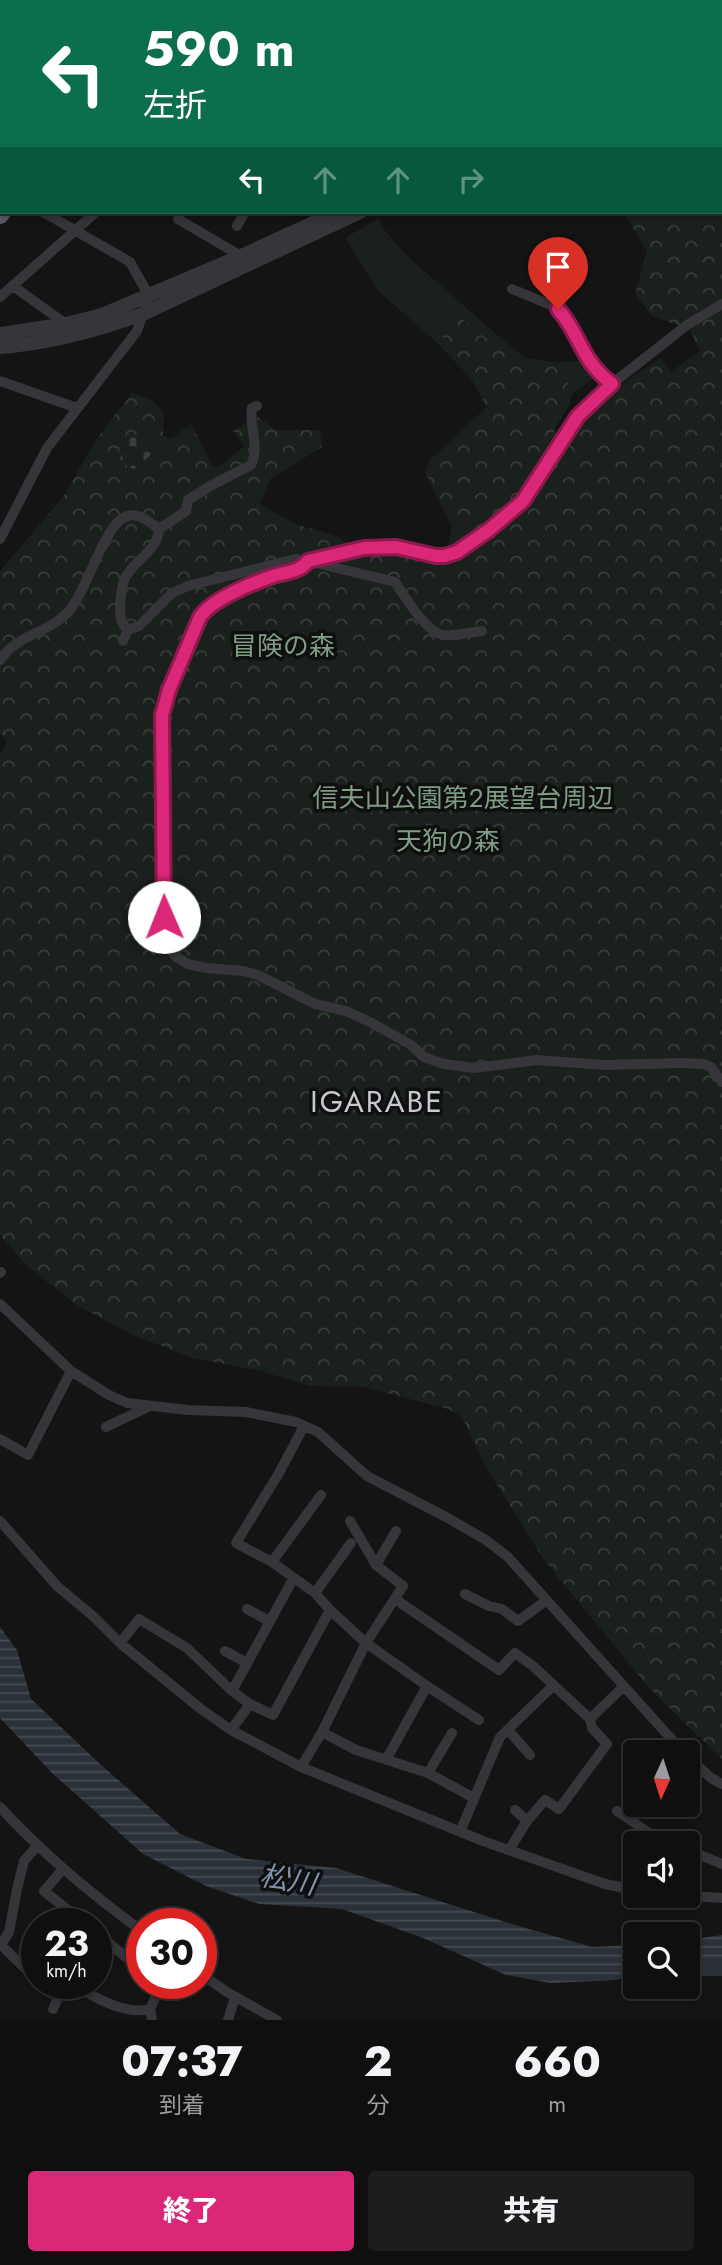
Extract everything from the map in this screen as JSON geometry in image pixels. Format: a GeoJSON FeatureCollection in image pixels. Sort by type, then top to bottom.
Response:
{"type":"FeatureCollection","features":[{"type":"Feature","properties":{"kind":"street"},"geometry":{"type":"LineString","coordinates":[[0,539],[37,464],[137,331],[149,296],[130,262],[47,214]]}},
{"type":"Feature","properties":{"kind":"street"},"geometry":{"type":"LineString","coordinates":[[0,297],[94,214]]}},
{"type":"Feature","properties":{"kind":"street"},"geometry":{"type":"LineString","coordinates":[[237,226],[244,214]]}},
{"type":"Feature","properties":{"kind":"street"},"geometry":{"type":"LineString","coordinates":[[0,334],[102,316],[241,256],[328,214]]}},
{"type":"Feature","properties":{"kind":"street"},"geometry":{"type":"LineString","coordinates":[[0,347],[39,342],[106,327],[143,314],[356,214]]}},
{"type":"Feature","properties":{"kind":"street"},"geometry":{"type":"LineString","coordinates":[[178,219],[241,256]]}},
{"type":"Feature","properties":{"kind":"street"},"geometry":{"type":"LineString","coordinates":[[13,286],[65,324]]}},
{"type":"Feature","properties":{"kind":"street"},"geometry":{"type":"LineString","coordinates":[[512,289],[558,309],[566,317],[589,362],[598,374],[612,384]]}},
{"type":"Feature","properties":{"kind":"street"},"geometry":{"type":"LineString","coordinates":[[722,304],[687,325],[612,384],[578,416],[523,501],[489,530],[457,552],[436,556],[396,547],[364,548],[308,561],[302,567],[262,580],[208,607],[200,617],[162,715],[164,928],[166,939],[175,956],[196,966],[258,975],[315,1004],[346,1011],[370,1021],[411,1045],[424,1057],[444,1064],[474,1068],[537,1060],[604,1065],[696,1063],[711,1067],[722,1082]]}},
{"type":"Feature","properties":{"kind":"street"},"geometry":{"type":"LineString","coordinates":[[0,381],[77,408]]}},
{"type":"Feature","properties":{"kind":"street"},"geometry":{"type":"LineString","coordinates":[[159,529],[184,513],[188,500],[251,466],[256,450],[251,415],[252,408],[257,406]]}},
{"type":"Feature","properties":{"kind":"street"},"geometry":{"type":"LineString","coordinates":[[0,660],[20,639],[53,625],[70,610],[107,540],[122,518],[138,516],[159,529]]}},
{"type":"Feature","properties":{"kind":"street"},"geometry":{"type":"LineString","coordinates":[[159,529],[159,539],[124,580],[120,617],[126,636],[172,593],[188,586],[295,559],[395,582],[432,631],[443,635],[482,631]]}},
{"type":"Feature","properties":{"kind":"street"},"geometry":{"type":"LineString","coordinates":[[0,1304],[71,1371],[127,1403],[246,1412],[281,1418],[304,1426],[318,1432],[367,1476],[486,1541],[508,1557],[672,1740]]}},
{"type":"Feature","properties":{"kind":"street"},"geometry":{"type":"LineString","coordinates":[[0,1440],[28,1455],[71,1371]]}},
{"type":"Feature","properties":{"kind":"street"},"geometry":{"type":"LineString","coordinates":[[106,1427],[150,1406]]}},
{"type":"Feature","properties":{"kind":"street"},"geometry":{"type":"LineString","coordinates":[[304,1426],[236,1543],[272,1562],[315,1593],[366,1643],[479,1720]]}},
{"type":"Feature","properties":{"kind":"street"},"geometry":{"type":"LineString","coordinates":[[272,1562],[321,1495]]}},
{"type":"Feature","properties":{"kind":"street"},"geometry":{"type":"LineString","coordinates":[[0,1521],[58,1586],[120,1643],[201,1709],[232,1730],[301,1767],[460,1832],[605,1884],[623,1888]]}},
{"type":"Feature","properties":{"kind":"street"},"geometry":{"type":"LineString","coordinates":[[301,1767],[322,1732],[366,1643],[402,1586],[376,1564],[350,1521]]}},
{"type":"Feature","properties":{"kind":"street"},"geometry":{"type":"LineString","coordinates":[[376,1564],[396,1531]]}},
{"type":"Feature","properties":{"kind":"street"},"geometry":{"type":"LineString","coordinates":[[315,1593],[351,1543]]}},
{"type":"Feature","properties":{"kind":"street"},"geometry":{"type":"LineString","coordinates":[[232,1691],[293,1578]]}},
{"type":"Feature","properties":{"kind":"street"},"geometry":{"type":"LineString","coordinates":[[465,1594],[489,1606],[502,1609],[518,1621],[547,1600]]}},
{"type":"Feature","properties":{"kind":"street"},"geometry":{"type":"LineString","coordinates":[[395,1598],[499,1670],[515,1653],[533,1666],[590,1719],[592,1728],[607,1744],[559,1809],[545,1800],[527,1821],[509,1850]]}},
{"type":"Feature","properties":{"kind":"street"},"geometry":{"type":"LineString","coordinates":[[247,1609],[269,1621]]}},
{"type":"Feature","properties":{"kind":"street"},"geometry":{"type":"LineString","coordinates":[[120,1643],[139,1619],[187,1648],[232,1691],[250,1704],[273,1715],[330,1610]]}},
{"type":"Feature","properties":{"kind":"street"},"geometry":{"type":"LineString","coordinates":[[225,1650],[247,1663]]}},
{"type":"Feature","properties":{"kind":"street"},"geometry":{"type":"LineString","coordinates":[[387,1758],[427,1686]]}},
{"type":"Feature","properties":{"kind":"street"},"geometry":{"type":"LineString","coordinates":[[460,1832],[500,1737],[553,1686]]}},
{"type":"Feature","properties":{"kind":"street"},"geometry":{"type":"LineString","coordinates":[[590,1719],[623,1687]]}},
{"type":"Feature","properties":{"kind":"street"},"geometry":{"type":"LineString","coordinates":[[232,1730],[250,1704]]}},
{"type":"Feature","properties":{"kind":"street"},"geometry":{"type":"LineString","coordinates":[[508,1730],[530,1755]]}},
{"type":"Feature","properties":{"kind":"street"},"geometry":{"type":"LineString","coordinates":[[322,1732],[355,1749],[428,1773],[474,1798]]}},
{"type":"Feature","properties":{"kind":"street"},"geometry":{"type":"LineString","coordinates":[[428,1773],[452,1732]]}},
{"type":"Feature","properties":{"kind":"street"},"geometry":{"type":"LineString","coordinates":[[700,1768],[722,1784]]}},
{"type":"Feature","properties":{"kind":"street"},"geometry":{"type":"LineString","coordinates":[[515,1810],[527,1821]]}},
{"type":"Feature","properties":{"kind":"street"},"geometry":{"type":"LineString","coordinates":[[617,1811],[641,1831]]}},
{"type":"Feature","properties":{"kind":"street"},"geometry":{"type":"LineString","coordinates":[[3,1815],[63,1869],[126,1918]]}},
{"type":"Feature","properties":{"kind":"street"},"geometry":{"type":"LineString","coordinates":[[21,1965],[0,1945],[9,1932],[24,1861],[37,1846]]}},
{"type":"Feature","properties":{"kind":"street"},"geometry":{"type":"LineString","coordinates":[[700,1855],[722,1864]]}},
{"type":"Feature","properties":{"kind":"street"},"geometry":{"type":"LineString","coordinates":[[63,1869],[44,1891],[65,1908]]}},
{"type":"Feature","properties":{"kind":"street"},"geometry":{"type":"LineString","coordinates":[[700,1897],[722,1898]]}},
{"type":"Feature","properties":{"kind":"street"},"geometry":{"type":"LineString","coordinates":[[112,1946],[126,1957]]}},
{"type":"Feature","properties":{"kind":"street"},"geometry":{"type":"LineString","coordinates":[[217,1985],[277,2020]]}},
{"type":"Feature","properties":{"kind":"street"},"geometry":{"type":"LineString","coordinates":[[228,2020],[235,1997]]}},
{"type":"Feature","properties":{"kind":"street"},"geometry":{"type":"LineString","coordinates":[[53,2009],[58,1999]]}},
{"type":"Feature","properties":{"kind":"street"},"geometry":{"type":"LineString","coordinates":[[102,1999],[121,2008],[151,2014]]}},
{"type":"Feature","properties":{"kind":"green space"},"geometry":{"type":"Polygon","coordinates":[[[624,214],[722,214],[722,1759],[649,1688],[544,1560],[487,1469],[462,1417],[448,1409],[364,1387],[311,1386],[261,1371],[193,1358],[133,1335],[78,1306],[27,1266],[0,1235],[0,755],[7,741],[0,734],[0,571],[63,497],[98,437],[132,393],[152,400],[164,413],[163,436],[171,439],[191,424],[212,465],[217,468],[245,446],[233,431],[258,417],[276,430],[320,430],[322,447],[270,479],[260,504],[295,524],[333,535],[361,549],[429,558],[448,548],[452,527],[425,472],[429,461],[487,407],[464,366],[439,331],[440,318],[450,314],[462,319],[504,353],[554,363],[568,378],[571,402],[554,430],[556,435],[564,439],[579,429],[617,387],[661,358],[671,372],[700,351],[690,330],[652,316],[635,294],[647,251],[624,214]]]}},
{"type":"Feature","properties":{"kind":"green space"},"geometry":{"type":"Polygon","coordinates":[[[379,218],[383,228],[407,256],[533,363],[583,361],[595,377],[573,394],[550,428],[498,406],[433,339],[379,292],[345,238],[379,218]]]}},
{"type":"Feature","properties":{"kind":"green space"},"geometry":{"type":"Polygon","coordinates":[[[145,433],[153,438],[157,446],[153,453],[134,469],[120,459],[127,440],[145,433]]]}},
{"type":"Feature","properties":{"kind":"water"},"geometry":{"type":"Polygon","coordinates":[[[0,1627],[17,1650],[31,1699],[180,1834],[246,1859],[336,1868],[592,1947],[623,1946],[623,1978],[550,1983],[506,1975],[423,1938],[342,1909],[259,1904],[206,1886],[143,1854],[52,1773],[0,1718],[0,1627]]]}},
{"type":"Feature","properties":{"kind":"water"},"geometry":{"type":"Polygon","coordinates":[[[722,1935],[722,1965],[700,1962],[700,1938],[722,1935]]]}},
{"type":"Feature","properties":{"kind":"waterway","name":"松川"},"geometry":{"type":"LineString","coordinates":[[700,1968],[722,1968]]}},
{"type":"Feature","properties":{"kind":"district","name":"IGARABE"},"geometry":{"type":"Point","coordinates":[377,1101]}},
{"type":"Feature","properties":{"kind":"route"},"geometry":{"type":"LineString","coordinates":[[164,917],[162,715],[169,690],[200,617],[208,607],[223,599],[251,585],[302,567],[308,561],[364,548],[387,547],[436,556],[451,555],[489,530],[523,501],[578,416],[612,384],[598,374],[589,362],[566,317],[558,309]]}},
{"type":"Feature","properties":{"kind":"park label","name":"冒険の森"},"geometry":{"type":"Point","coordinates":[283,646]}},
{"type":"Feature","properties":{"kind":"park label","name":"信夫山公園第２展望台周辺"},"geometry":{"type":"Point","coordinates":[463,798]}},
{"type":"Feature","properties":{"kind":"park label","name":"天狗の森"},"geometry":{"type":"Point","coordinates":[448,841]}}]}
